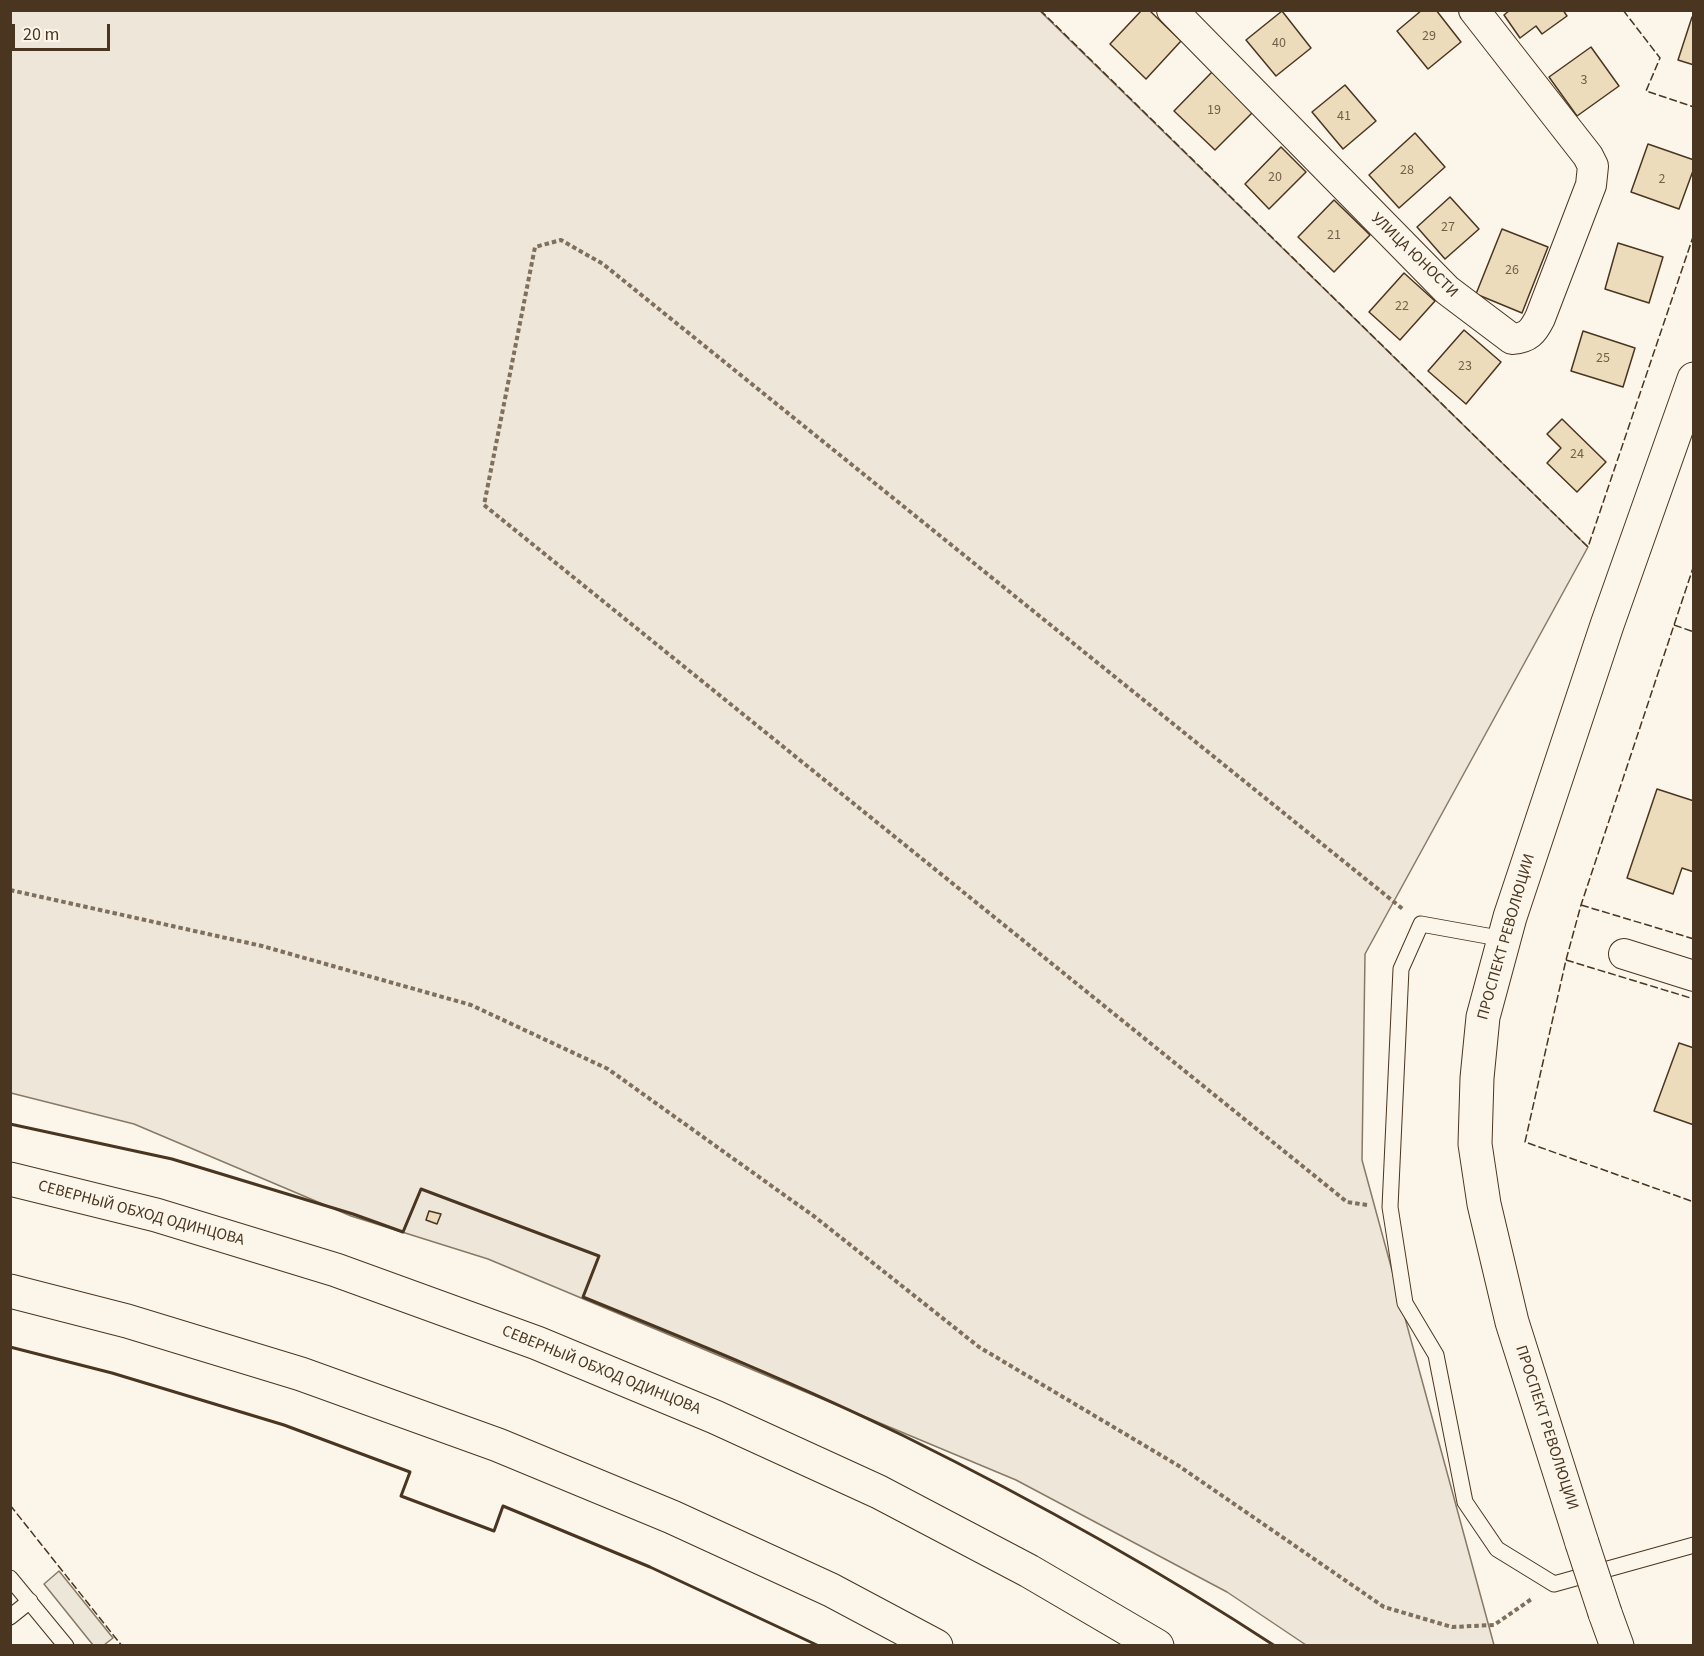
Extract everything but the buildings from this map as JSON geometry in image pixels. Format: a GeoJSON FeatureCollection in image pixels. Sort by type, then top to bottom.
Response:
{"type":"FeatureCollection","features":[{"type":"Feature","properties":{"kind":"main road","name":"ПРОСПЕКТ РЕВОЛЮЦИИ"},"geometry":{"type":"LineString","coordinates":[[1617,1646],[1512,1322],[1484,1204],[1475,1144],[1477,1078],[1483,1017],[1504,939],[1607,625],[1694,379]]}},
{"type":"Feature","properties":{"kind":"main road","name":"СЕВЕРНЫЙ ОБХОД ОДИНЦОВА"},"geometry":{"type":"LineString","coordinates":[[10,1179],[156,1215],[336,1270],[537,1343],[715,1417],[879,1492],[1029,1571],[1157,1646]]}},
{"type":"Feature","properties":{"kind":"main road"},"geometry":{"type":"LineString","coordinates":[[10,1292],[127,1321],[301,1374],[498,1445],[682,1522],[831,1590],[936,1646]]}},
{"type":"Feature","properties":{"kind":"street","name":"УЛИЦА ЮНОСТИ"},"geometry":{"type":"LineString","coordinates":[[1172,10],[1447,290],[1512,339],[1525,338],[1534,330],[1540,318],[1591,185],[1593,166],[1588,156],[1474,10]]}},
{"type":"Feature","properties":{"kind":"street"},"geometry":{"type":"LineString","coordinates":[[1624,954],[1694,975]]}},
{"type":"Feature","properties":{"kind":"lane"},"geometry":{"type":"LineString","coordinates":[[1504,939],[1421,924],[1401,969],[1390,1207],[1406,1303],[1436,1355],[1465,1502],[1497,1549],[1554,1584],[1694,1545]]}},
{"type":"Feature","properties":{"kind":"lane"},"geometry":{"type":"LineString","coordinates":[[10,1578],[66,1646]]}},
{"type":"Feature","properties":{"kind":"lane"},"geometry":{"type":"LineString","coordinates":[[10,1617],[30,1601]]}},
{"type":"Feature","properties":{"kind":"path"},"geometry":{"type":"LineString","coordinates":[[1390,1207],[1347,1202],[484,505],[535,247],[561,240],[603,264],[1421,924]]}},
{"type":"Feature","properties":{"kind":"path"},"geometry":{"type":"LineString","coordinates":[[10,890],[262,946],[471,1005],[608,1069],[815,1217],[979,1347],[1179,1466],[1384,1607],[1452,1627],[1494,1625],[1554,1584]]}},
{"type":"Feature","properties":{"kind":"shaded area"},"geometry":{"type":"Polygon","coordinates":[[[11,11],[1040,11],[1588,547],[1365,954],[1362,1160],[1494,1645],[1306,1645],[1227,1592],[1016,1480],[488,1259],[351,1216],[134,1124],[11,1093],[11,11]]]}},
{"type":"Feature","properties":{"kind":"shaded area"},"geometry":{"type":"Polygon","coordinates":[[[59,1571],[113,1638],[104,1645],[93,1645],[44,1584],[59,1571]]]}},
{"type":"Feature","properties":{"kind":"fence"},"geometry":{"type":"LineString","coordinates":[[1040,10],[1588,547],[1694,234]]}},
{"type":"Feature","properties":{"kind":"fence"},"geometry":{"type":"LineString","coordinates":[[1623,10],[1660,58],[1646,91],[1694,107]]}},
{"type":"Feature","properties":{"kind":"fence"},"geometry":{"type":"LineString","coordinates":[[1694,565],[1581,905],[1566,960],[1525,1142],[1694,1202]]}},
{"type":"Feature","properties":{"kind":"fence"},"geometry":{"type":"LineString","coordinates":[[1674,625],[1694,632]]}},
{"type":"Feature","properties":{"kind":"fence"},"geometry":{"type":"LineString","coordinates":[[1581,905],[1694,939]]}},
{"type":"Feature","properties":{"kind":"fence"},"geometry":{"type":"LineString","coordinates":[[1566,960],[1694,999]]}},
{"type":"Feature","properties":{"kind":"fence"},"geometry":{"type":"LineString","coordinates":[[10,1505],[122,1646]]}},
{"type":"Feature","properties":{"kind":"wall"},"geometry":{"type":"LineString","coordinates":[[10,1124],[172,1159],[353,1214],[403,1232],[421,1189],[599,1256],[583,1297],[785,1381],[952,1460],[1139,1562],[1275,1646]]}},
{"type":"Feature","properties":{"kind":"wall"},"geometry":{"type":"LineString","coordinates":[[10,1347],[112,1373],[284,1425],[410,1472],[401,1496],[494,1531],[503,1506],[650,1567],[819,1646]]}}]}
